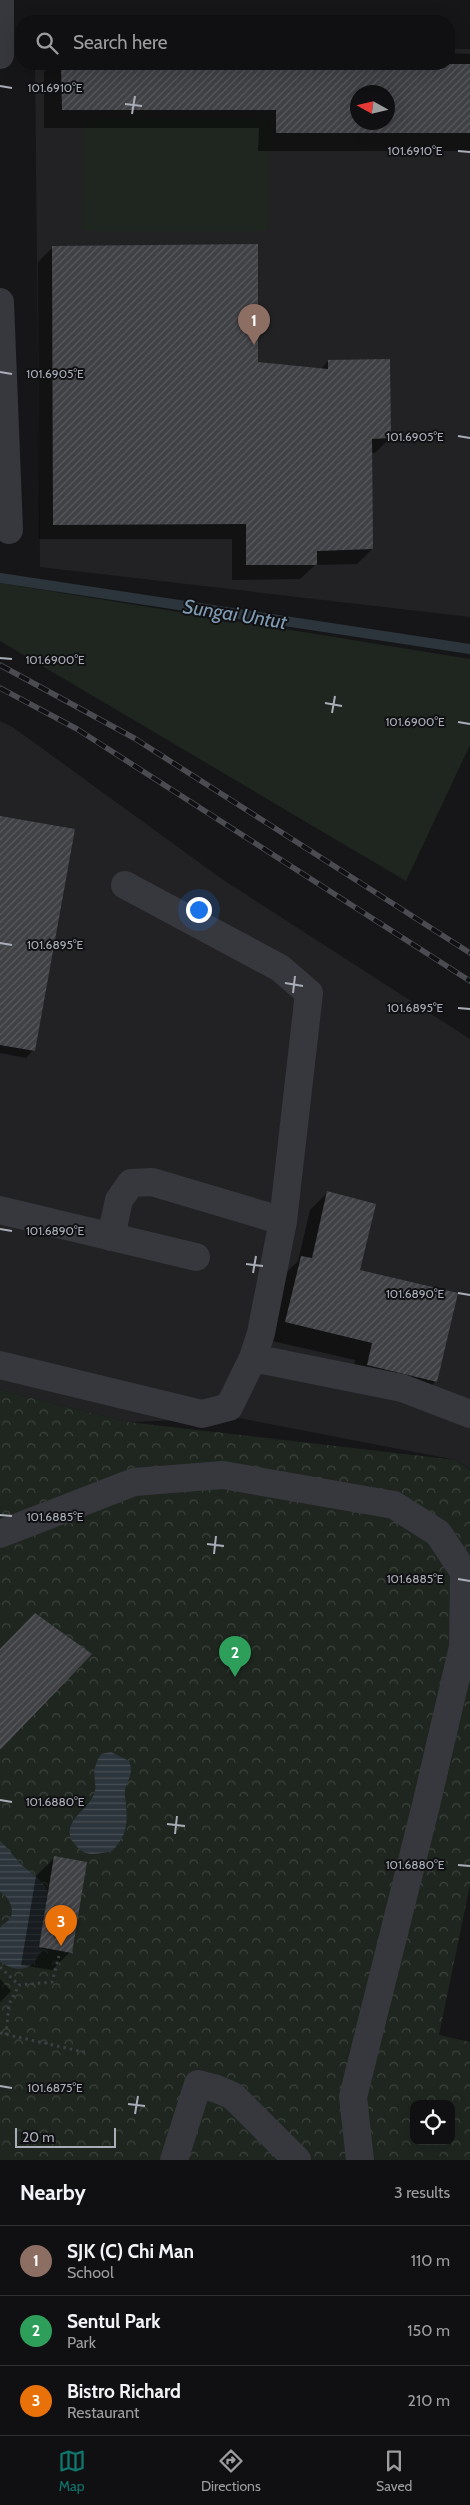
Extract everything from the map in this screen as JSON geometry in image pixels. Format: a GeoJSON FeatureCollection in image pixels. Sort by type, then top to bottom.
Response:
{"type":"FeatureCollection","features":[{"type":"Feature","properties":{"kind":"lane"},"geometry":{"type":"LineString","coordinates":[[0,0],[0,55]]}},
{"type":"Feature","properties":{"kind":"lane"},"geometry":{"type":"LineString","coordinates":[[0,302],[9,530]]}},
{"type":"Feature","properties":{"kind":"lane"},"geometry":{"type":"LineString","coordinates":[[0,1364],[202,1414],[229,1407],[253,1358],[261,1333],[284,1221],[309,993],[280,968],[125,885]]}},
{"type":"Feature","properties":{"kind":"lane"},"geometry":{"type":"LineString","coordinates":[[111,1237],[119,1200],[131,1183],[152,1182],[284,1221]]}},
{"type":"Feature","properties":{"kind":"lane"},"geometry":{"type":"LineString","coordinates":[[0,1210],[196,1257]]}},
{"type":"Feature","properties":{"kind":"lane"},"geometry":{"type":"LineString","coordinates":[[253,1358],[402,1388],[470,1414]]}},
{"type":"Feature","properties":{"kind":"lane"},"geometry":{"type":"LineString","coordinates":[[0,1534],[134,1482],[224,1475],[394,1506],[438,1533],[464,1572],[463,1647],[426,1805],[353,2097],[360,2160]]}},
{"type":"Feature","properties":{"kind":"lane"},"geometry":{"type":"LineString","coordinates":[[174,2160],[198,2084],[217,2088],[233,2096],[297,2160]]}},
{"type":"Feature","properties":{"kind":"path"},"geometry":{"type":"LineString","coordinates":[[0,1967],[19,1985],[52,1982],[59,1956]]}},
{"type":"Feature","properties":{"kind":"path"},"geometry":{"type":"LineString","coordinates":[[6,2035],[9,2004],[19,1985]]}},
{"type":"Feature","properties":{"kind":"path"},"geometry":{"type":"LineString","coordinates":[[0,2034],[88,2053]]}},
{"type":"Feature","properties":{"kind":"shaded area"},"geometry":{"type":"Polygon","coordinates":[[[455,49],[470,49],[470,617],[40,567],[35,70],[455,70],[455,49]]]}},
{"type":"Feature","properties":{"kind":"shaded area"},"geometry":{"type":"Polygon","coordinates":[[[0,721],[14,728],[222,879],[470,1039],[470,1469],[456,1460],[239,1418],[128,1422],[0,1390],[0,721]]]}},
{"type":"Feature","properties":{"kind":"shaded area"},"geometry":{"type":"Polygon","coordinates":[[[111,1752],[129,1761],[130,1765],[131,1773],[125,1792],[127,1819],[125,1830],[120,1841],[112,1851],[89,1854],[76,1846],[70,1837],[70,1829],[73,1821],[89,1803],[94,1794],[94,1772],[97,1761],[101,1754],[111,1752]]]}},
{"type":"Feature","properties":{"kind":"shaded area"},"geometry":{"type":"Polygon","coordinates":[[[0,1841],[42,1883],[50,1898],[41,1951],[30,1966],[23,1969],[13,1968],[0,1962],[0,1928],[9,1920],[12,1908],[9,1900],[0,1892],[0,1841]]]}},
{"type":"Feature","properties":{"kind":"green space"},"geometry":{"type":"Polygon","coordinates":[[[85,119],[269,119],[268,231],[82,231],[85,119]]]}},
{"type":"Feature","properties":{"kind":"green space"},"geometry":{"type":"Polygon","coordinates":[[[0,583],[470,659],[470,745],[406,881],[0,641],[0,583]]]}},
{"type":"Feature","properties":{"kind":"green space"},"geometry":{"type":"Polygon","coordinates":[[[0,1390],[128,1422],[456,1460],[470,1470],[470,1885],[439,2035],[470,2042],[470,2160],[0,2160],[0,1390]]]}},
{"type":"Feature","properties":{"kind":"building"},"geometry":{"type":"Polygon","coordinates":[[[455,64],[470,64],[470,133],[276,133],[276,110],[62,110],[61,70],[455,70],[455,64]]]}},
{"type":"Feature","properties":{"kind":"building"},"geometry":{"type":"Polygon","coordinates":[[[258,244],[258,362],[328,369],[328,360],[390,359],[391,438],[372,439],[373,549],[317,551],[317,565],[246,565],[246,524],[53,525],[52,246],[258,244]]]}},
{"type":"Feature","properties":{"kind":"building"},"geometry":{"type":"Polygon","coordinates":[[[0,816],[75,829],[35,1051],[0,1045],[0,816]]]}},
{"type":"Feature","properties":{"kind":"building"},"geometry":{"type":"Polygon","coordinates":[[[327,1191],[376,1204],[360,1270],[458,1293],[437,1382],[367,1365],[372,1343],[285,1322],[301,1256],[312,1258],[327,1191]]]}},
{"type":"Feature","properties":{"kind":"building"},"geometry":{"type":"Polygon","coordinates":[[[35,1613],[92,1654],[0,1750],[0,1649],[35,1613]]]}},
{"type":"Feature","properties":{"kind":"building"},"geometry":{"type":"Polygon","coordinates":[[[54,1856],[87,1862],[72,1953],[39,1947],[54,1856]]]}},
{"type":"Feature","properties":{"kind":"waterway","name":"Sungai Untut"},"geometry":{"type":"LineString","coordinates":[[0,578],[470,649]]}},
{"type":"Feature","properties":{"kind":"railway"},"geometry":{"type":"LineString","coordinates":[[0,665],[134,738],[470,953]]}},
{"type":"Feature","properties":{"kind":"railway"},"geometry":{"type":"LineString","coordinates":[[0,688],[77,729],[470,981]]}},
{"type":"Feature","properties":{"kind":"place","name":"SJK (C) Chi Man"},"geometry":{"type":"Point","coordinates":[254,345]}},
{"type":"Feature","properties":{"kind":"place","name":"Sentul Park"},"geometry":{"type":"Point","coordinates":[235,1677]}},
{"type":"Feature","properties":{"kind":"place","name":"Bistro Richard"},"geometry":{"type":"Point","coordinates":[61,1946]}}]}
